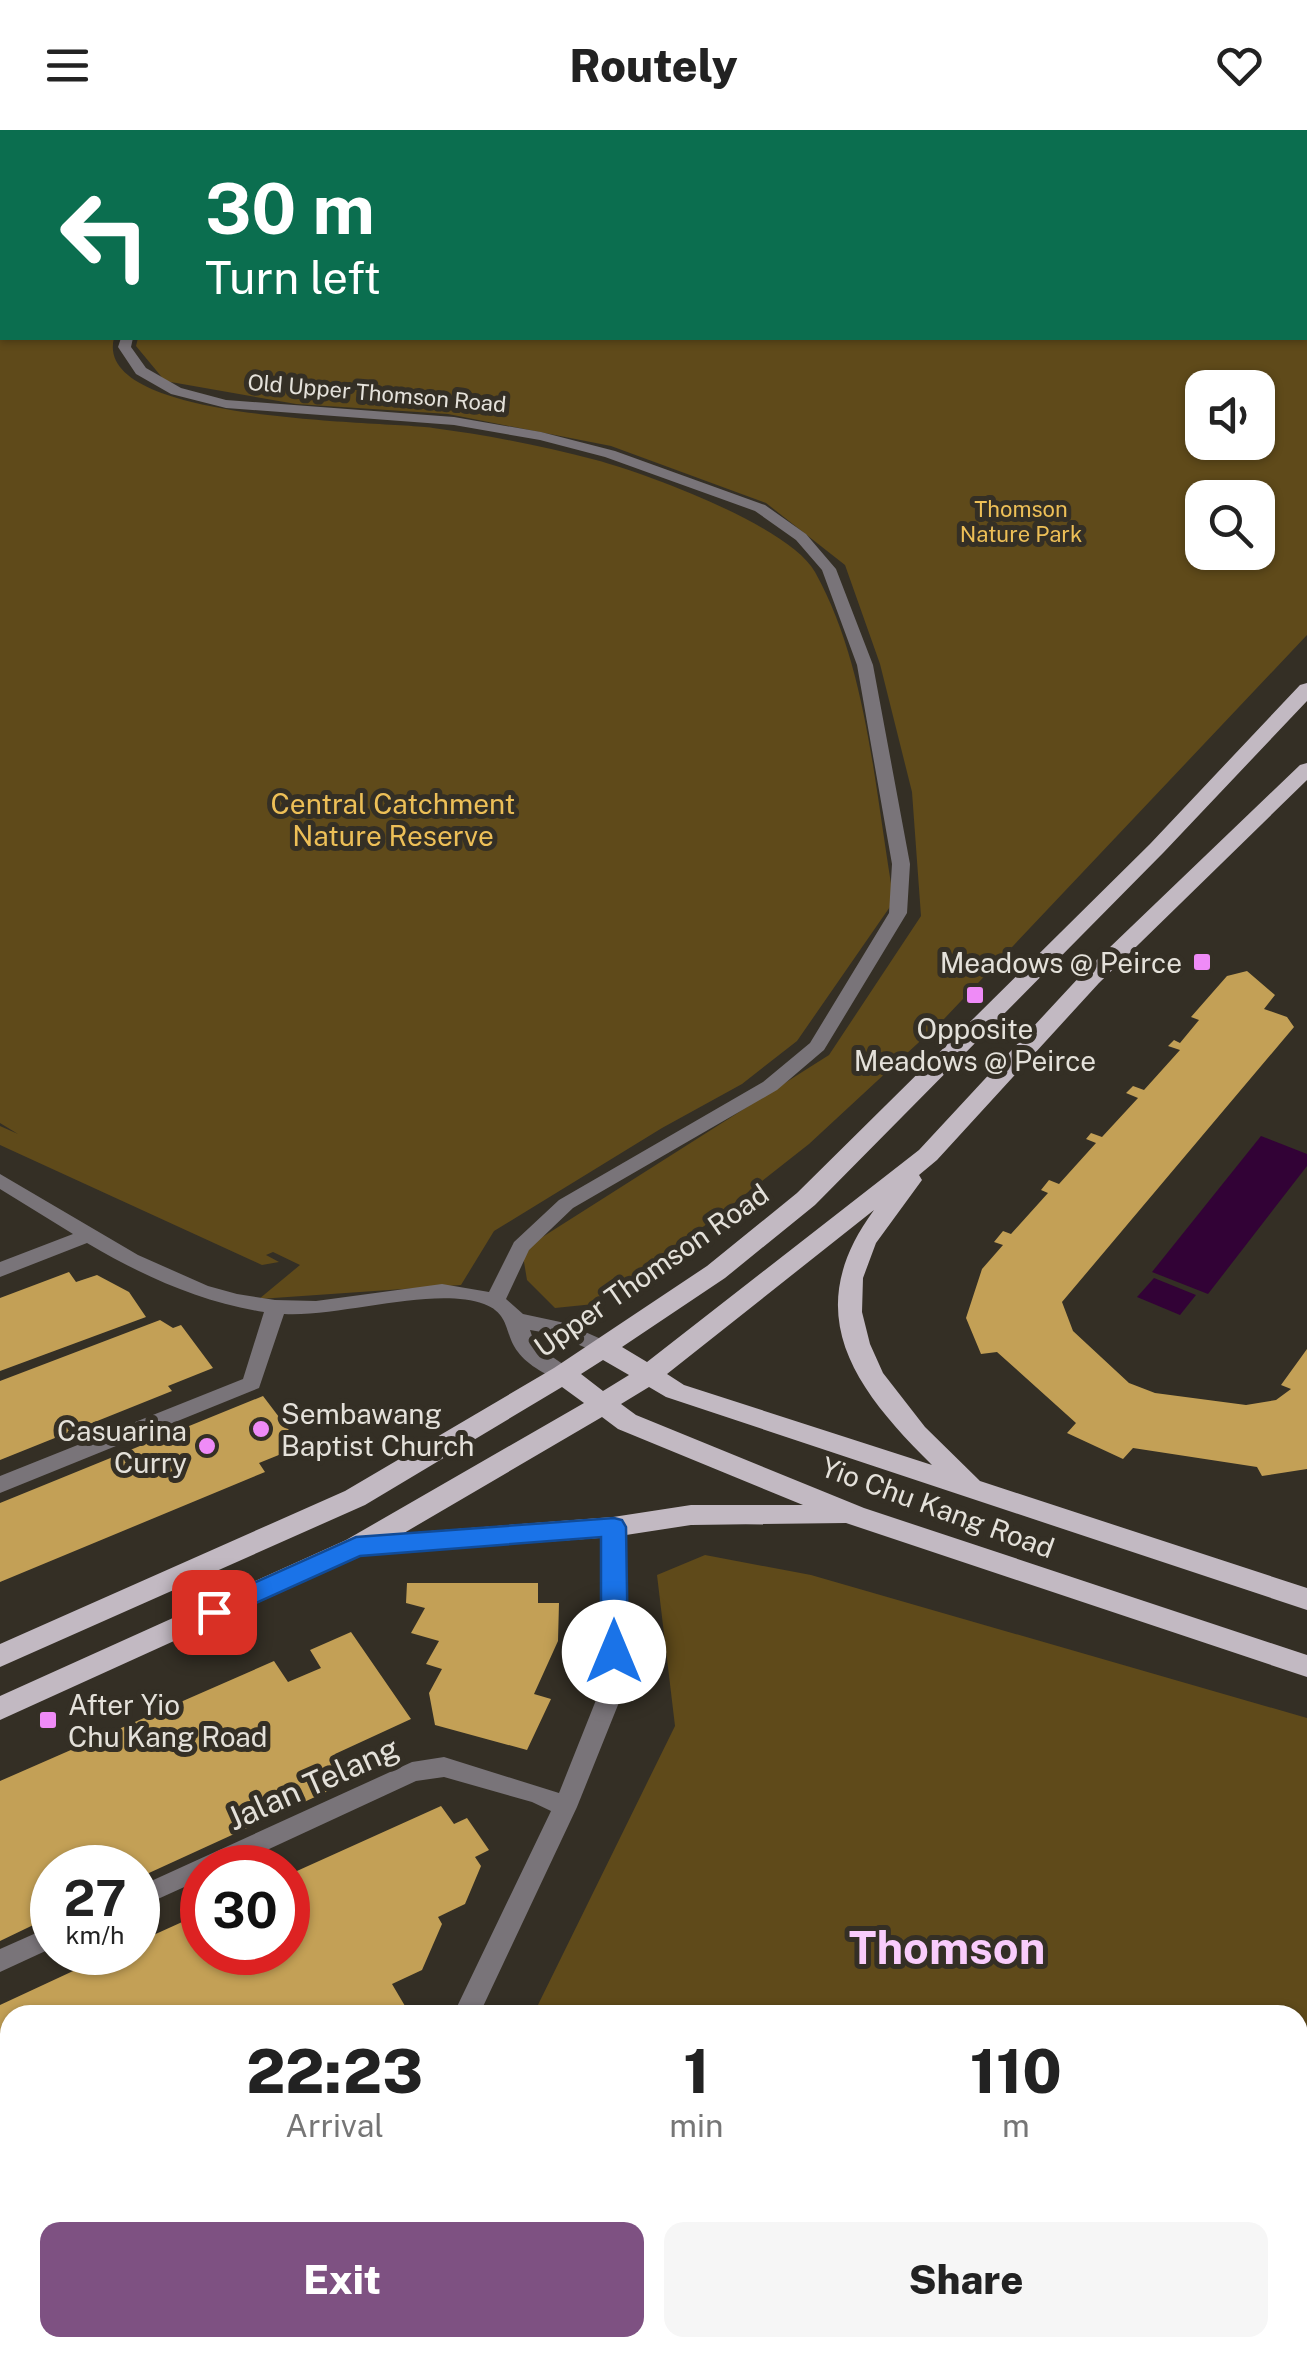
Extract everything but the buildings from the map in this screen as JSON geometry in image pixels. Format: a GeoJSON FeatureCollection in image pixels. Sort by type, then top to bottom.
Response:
{"type":"FeatureCollection","features":[{"type":"Feature","properties":{"kind":"main road","name":"Upper Thomson Road"},"geometry":{"type":"LineString","coordinates":[[0,1656],[355,1498],[562,1374],[716,1272],[806,1199],[1157,848],[1307,690]]}},
{"type":"Feature","properties":{"kind":"main road"},"geometry":{"type":"LineString","coordinates":[[977,1491],[925,1445],[886,1403],[858,1349],[850,1317],[850,1285],[863,1245],[928,1155],[1092,978],[1307,769]]}},
{"type":"Feature","properties":{"kind":"main road"},"geometry":{"type":"LineString","coordinates":[[0,1709],[356,1547],[602,1406],[647,1376],[928,1155]]}},
{"type":"Feature","properties":{"kind":"main road","name":"Yio Chu Kang Road"},"geometry":{"type":"LineString","coordinates":[[603,1348],[675,1391],[1307,1599]]}},
{"type":"Feature","properties":{"kind":"main road","name":"Yio Chu Kang Road"},"geometry":{"type":"LineString","coordinates":[[562,1374],[627,1422],[854,1514],[1307,1666]]}},
{"type":"Feature","properties":{"kind":"main road"},"geometry":{"type":"LineString","coordinates":[[356,1547],[614,1527],[708,1514],[854,1514]]}},
{"type":"Feature","properties":{"kind":"street","name":"Old Upper Thomson Road"},"geometry":{"type":"LineString","coordinates":[[126,340],[124,347],[141,371],[176,391],[226,404],[454,421],[540,436],[610,454],[760,508],[801,538],[829,570],[865,664],[902,864],[898,913],[808,1054],[745,1102],[566,1204],[521,1246],[495,1300]]}},
{"type":"Feature","properties":{"kind":"street"},"geometry":{"type":"LineString","coordinates":[[0,1180],[168,1280],[206,1294],[276,1307],[442,1291],[495,1300],[517,1320],[526,1348],[562,1374]]}},
{"type":"Feature","properties":{"kind":"street"},"geometry":{"type":"LineString","coordinates":[[0,1270],[90,1235]]}},
{"type":"Feature","properties":{"kind":"street"},"geometry":{"type":"LineString","coordinates":[[0,1484],[252,1383],[276,1307]]}},
{"type":"Feature","properties":{"kind":"street"},"geometry":{"type":"LineString","coordinates":[[517,1320],[558,1328],[603,1348]]}},
{"type":"Feature","properties":{"kind":"street"},"geometry":{"type":"LineString","coordinates":[[471,2005],[565,1806],[614,1685],[614,1527]]}},
{"type":"Feature","properties":{"kind":"street","name":"Jalan Telang"},"geometry":{"type":"LineString","coordinates":[[253,1845],[412,1772],[444,1768],[539,1794],[565,1806]]}},
{"type":"Feature","properties":{"kind":"street"},"geometry":{"type":"LineString","coordinates":[[0,1961],[30,1947]]}},
{"type":"Feature","properties":{"kind":"green space","name":"Central Catchment Nature Reserve"},"geometry":{"type":"Polygon","coordinates":[[[0,340],[114,340],[119,366],[147,387],[192,402],[304,419],[453,431],[619,467],[681,489],[748,520],[777,537],[815,572],[833,609],[858,690],[894,901],[797,1041],[742,1084],[494,1231],[461,1285],[259,1299],[300,1265],[273,1252],[266,1255],[279,1262],[262,1265],[0,1145],[0,1126],[18,1134],[0,1123],[0,340]]]}},
{"type":"Feature","properties":{"kind":"green space","name":"Thomson Nature Park"},"geometry":{"type":"Polygon","coordinates":[[[138,340],[1307,340],[1307,635],[944,1019],[809,1144],[714,1219],[594,1304],[555,1308],[527,1280],[522,1250],[829,1055],[921,916],[912,792],[880,664],[845,565],[766,503],[611,446],[448,414],[296,404],[165,381],[136,346],[138,340]]]}},
{"type":"Feature","properties":{"kind":"green space"},"geometry":{"type":"Polygon","coordinates":[[[705,1555],[811,1575],[1307,1718],[1307,2005],[538,2005],[675,1726],[657,1575],[705,1555]]]}},
{"type":"Feature","properties":{"kind":"shaded area"},"geometry":{"type":"Polygon","coordinates":[[[1261,1136],[1307,1154],[1307,1166],[1208,1294],[1152,1272],[1261,1136]]]}},
{"type":"Feature","properties":{"kind":"shaded area"},"geometry":{"type":"Polygon","coordinates":[[[1154,1278],[1196,1295],[1180,1315],[1137,1297],[1154,1278]]]}},
{"type":"Feature","properties":{"kind":"place","name":"Meadows @ Peirce"},"geometry":{"type":"Point","coordinates":[1202,962]}},
{"type":"Feature","properties":{"kind":"place","name":"Opposite Meadows @ Peirce"},"geometry":{"type":"Point","coordinates":[975,995]}},
{"type":"Feature","properties":{"kind":"place","name":"Sembawang Baptist Church"},"geometry":{"type":"Point","coordinates":[261,1429]}},
{"type":"Feature","properties":{"kind":"place","name":"Casuarina Curry"},"geometry":{"type":"Point","coordinates":[207,1446]}},
{"type":"Feature","properties":{"kind":"place","name":"After Yio Chu Kang Road"},"geometry":{"type":"Point","coordinates":[48,1720]}},
{"type":"Feature","properties":{"kind":"district","name":"Thomson"},"geometry":{"type":"Point","coordinates":[947,1947]}},
{"type":"Feature","properties":{"kind":"route"},"geometry":{"type":"LineString","coordinates":[[214,1612],[356,1547],[614,1527],[614,1652]]}}]}
